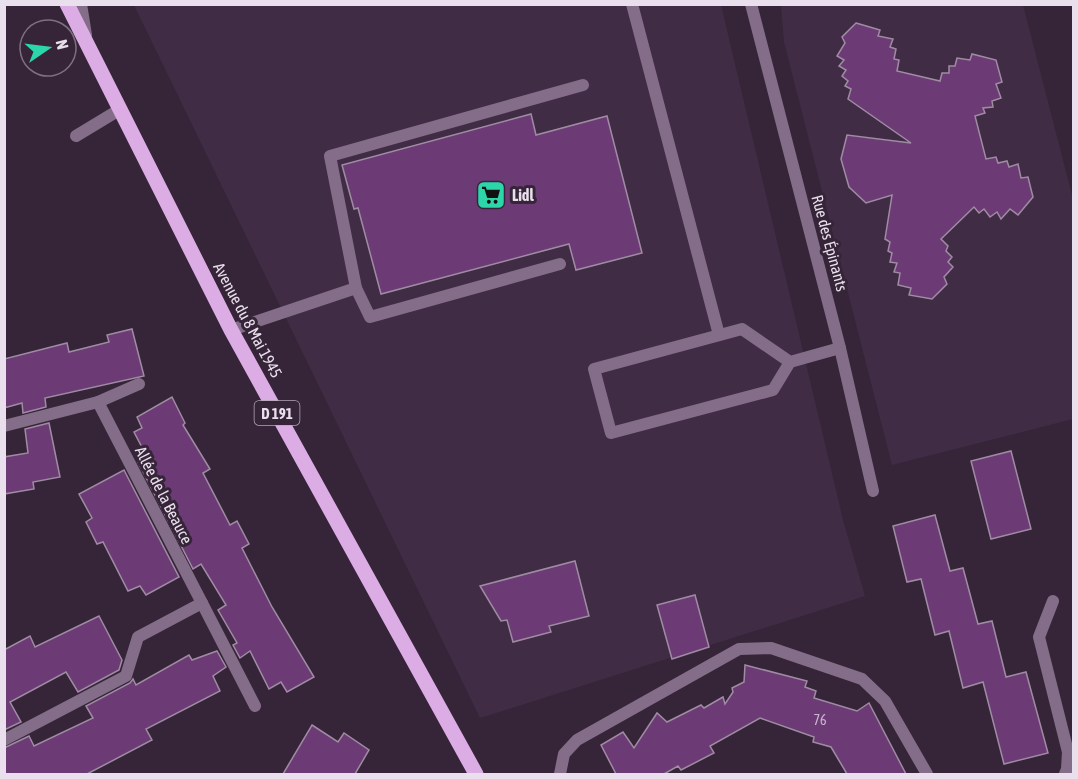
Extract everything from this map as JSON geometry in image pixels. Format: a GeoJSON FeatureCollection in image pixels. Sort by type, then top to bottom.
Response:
{"type":"FeatureCollection","features":[{"type":"Feature","properties":{"kind":"main road","name":"Avenue du 8 Mai 1945"},"geometry":{"type":"LineString","coordinates":[[67,4],[231,330],[476,774]]}},
{"type":"Feature","properties":{"kind":"street"},"geometry":{"type":"LineString","coordinates":[[81,4],[88,48]]}},
{"type":"Feature","properties":{"kind":"street"},"geometry":{"type":"LineString","coordinates":[[632,4],[719,335]]}},
{"type":"Feature","properties":{"kind":"street","name":"Rue des Épinants"},"geometry":{"type":"LineString","coordinates":[[751,4],[840,348],[873,491]]}},
{"type":"Feature","properties":{"kind":"street"},"geometry":{"type":"LineString","coordinates":[[560,264],[370,317],[356,288],[330,156],[583,85]]}},
{"type":"Feature","properties":{"kind":"street"},"geometry":{"type":"LineString","coordinates":[[76,136],[119,110]]}},
{"type":"Feature","properties":{"kind":"street"},"geometry":{"type":"LineString","coordinates":[[231,330],[356,288]]}},
{"type":"Feature","properties":{"kind":"street"},"geometry":{"type":"LineString","coordinates":[[790,362],[742,329],[594,369],[611,433],[773,390],[790,362],[840,348]]}},
{"type":"Feature","properties":{"kind":"street"},"geometry":{"type":"LineString","coordinates":[[4,426],[98,402],[139,384]]}},
{"type":"Feature","properties":{"kind":"street","name":"Allée de la Beauce"},"geometry":{"type":"LineString","coordinates":[[98,402],[255,705]]}},
{"type":"Feature","properties":{"kind":"street"},"geometry":{"type":"LineString","coordinates":[[1053,601],[1039,637],[1068,752],[1065,774]]}},
{"type":"Feature","properties":{"kind":"street"},"geometry":{"type":"LineString","coordinates":[[4,740],[126,676],[138,637],[202,603]]}},
{"type":"Feature","properties":{"kind":"street"},"geometry":{"type":"LineString","coordinates":[[560,774],[564,754],[578,740],[739,649],[771,648],[862,679],[885,700],[927,774]]}},
{"type":"Feature","properties":{"kind":"shaded area"},"geometry":{"type":"Polygon","coordinates":[[[134,5],[721,5],[843,520],[865,596],[480,718],[134,5]]]}},
{"type":"Feature","properties":{"kind":"shaded area"},"geometry":{"type":"Polygon","coordinates":[[[781,5],[1023,5],[1073,199],[1073,419],[892,465],[784,42],[781,5]]]}},
{"type":"Feature","properties":{"kind":"building"},"geometry":{"type":"Polygon","coordinates":[[[856,23],[880,30],[878,36],[893,39],[890,47],[896,49],[894,59],[899,60],[897,71],[940,81],[942,73],[949,73],[949,66],[955,66],[957,58],[970,60],[972,54],[996,60],[1002,82],[996,84],[1001,98],[992,101],[993,107],[983,108],[985,113],[975,116],[986,159],[996,157],[998,163],[1007,161],[1009,167],[1018,164],[1021,178],[1028,177],[1033,197],[1018,215],[1010,209],[1001,219],[997,212],[990,217],[984,209],[979,213],[974,207],[941,239],[948,246],[946,251],[952,257],[948,262],[953,267],[944,277],[947,284],[932,299],[909,295],[911,288],[898,285],[900,273],[894,272],[897,263],[890,262],[892,253],[888,251],[890,242],[885,239],[892,195],[866,203],[849,187],[841,159],[847,135],[911,143],[848,99],[851,89],[845,86],[848,81],[842,76],[846,70],[839,66],[844,60],[837,56],[845,43],[842,37],[856,23]]]}},
{"type":"Feature","properties":{"kind":"building","name":"Lidl"},"geometry":{"type":"Polygon","coordinates":[[[531,114],[536,135],[607,116],[642,253],[576,270],[569,244],[381,294],[358,208],[354,209],[342,165],[531,114]]]}},
{"type":"Feature","properties":{"kind":"building"},"geometry":{"type":"Polygon","coordinates":[[[132,329],[144,376],[45,398],[46,407],[23,413],[22,403],[4,408],[4,359],[67,343],[69,352],[109,342],[107,335],[132,329]]]}},
{"type":"Feature","properties":{"kind":"building"},"geometry":{"type":"Polygon","coordinates":[[[172,397],[185,423],[183,425],[210,469],[203,473],[230,525],[237,521],[249,544],[242,548],[272,607],[314,677],[287,692],[281,682],[269,689],[250,651],[240,658],[233,645],[237,643],[218,610],[226,605],[201,564],[193,569],[138,462],[147,457],[134,432],[142,428],[137,417],[172,397]]]}},
{"type":"Feature","properties":{"kind":"building"},"geometry":{"type":"Polygon","coordinates":[[[49,423],[60,477],[33,482],[34,489],[4,494],[4,457],[28,453],[25,429],[49,423]]]}},
{"type":"Feature","properties":{"kind":"building"},"geometry":{"type":"Polygon","coordinates":[[[1011,451],[1031,529],[991,539],[971,461],[1011,451]]]}},
{"type":"Feature","properties":{"kind":"building"},"geometry":{"type":"Polygon","coordinates":[[[124,470],[179,577],[146,595],[140,586],[128,591],[103,542],[97,544],[86,522],[92,518],[79,494],[124,470]]]}},
{"type":"Feature","properties":{"kind":"building"},"geometry":{"type":"Polygon","coordinates":[[[935,515],[950,571],[963,568],[978,624],[992,621],[1006,677],[1026,672],[1048,753],[1004,764],[983,682],[963,688],[949,631],[935,635],[921,579],[907,582],[893,526],[935,515]]]}},
{"type":"Feature","properties":{"kind":"building"},"geometry":{"type":"Polygon","coordinates":[[[575,561],[589,616],[549,626],[551,632],[513,642],[507,620],[501,621],[480,586],[575,561]]]}},
{"type":"Feature","properties":{"kind":"building"},"geometry":{"type":"Polygon","coordinates":[[[695,595],[709,647],[672,659],[657,605],[695,595]]]}},
{"type":"Feature","properties":{"kind":"building"},"geometry":{"type":"Polygon","coordinates":[[[99,616],[122,660],[119,670],[78,692],[66,672],[10,702],[21,722],[4,730],[4,650],[30,636],[35,647],[99,616]]]}},
{"type":"Feature","properties":{"kind":"building"},"geometry":{"type":"Polygon","coordinates":[[[217,651],[226,667],[213,676],[220,691],[146,729],[152,740],[87,774],[4,774],[4,748],[29,736],[34,746],[93,718],[86,706],[130,683],[133,679],[136,685],[189,655],[192,660],[217,651]]]}},
{"type":"Feature","properties":{"kind":"building"},"geometry":{"type":"Polygon","coordinates":[[[745,665],[807,681],[805,687],[816,691],[814,698],[857,711],[869,703],[906,774],[847,774],[831,747],[813,742],[814,737],[760,718],[710,746],[714,753],[681,770],[678,766],[664,774],[616,774],[601,745],[623,732],[634,748],[657,713],[667,722],[701,705],[704,708],[723,697],[725,704],[733,692],[732,688],[744,682],[745,665]]]}},
{"type":"Feature","properties":{"kind":"building"},"geometry":{"type":"Polygon","coordinates":[[[312,725],[338,742],[344,733],[369,750],[355,774],[283,774],[312,725]]]}},
{"type":"Feature","properties":{"kind":"place","name":"Lidl"},"geometry":{"type":"Point","coordinates":[491,195]}}]}
